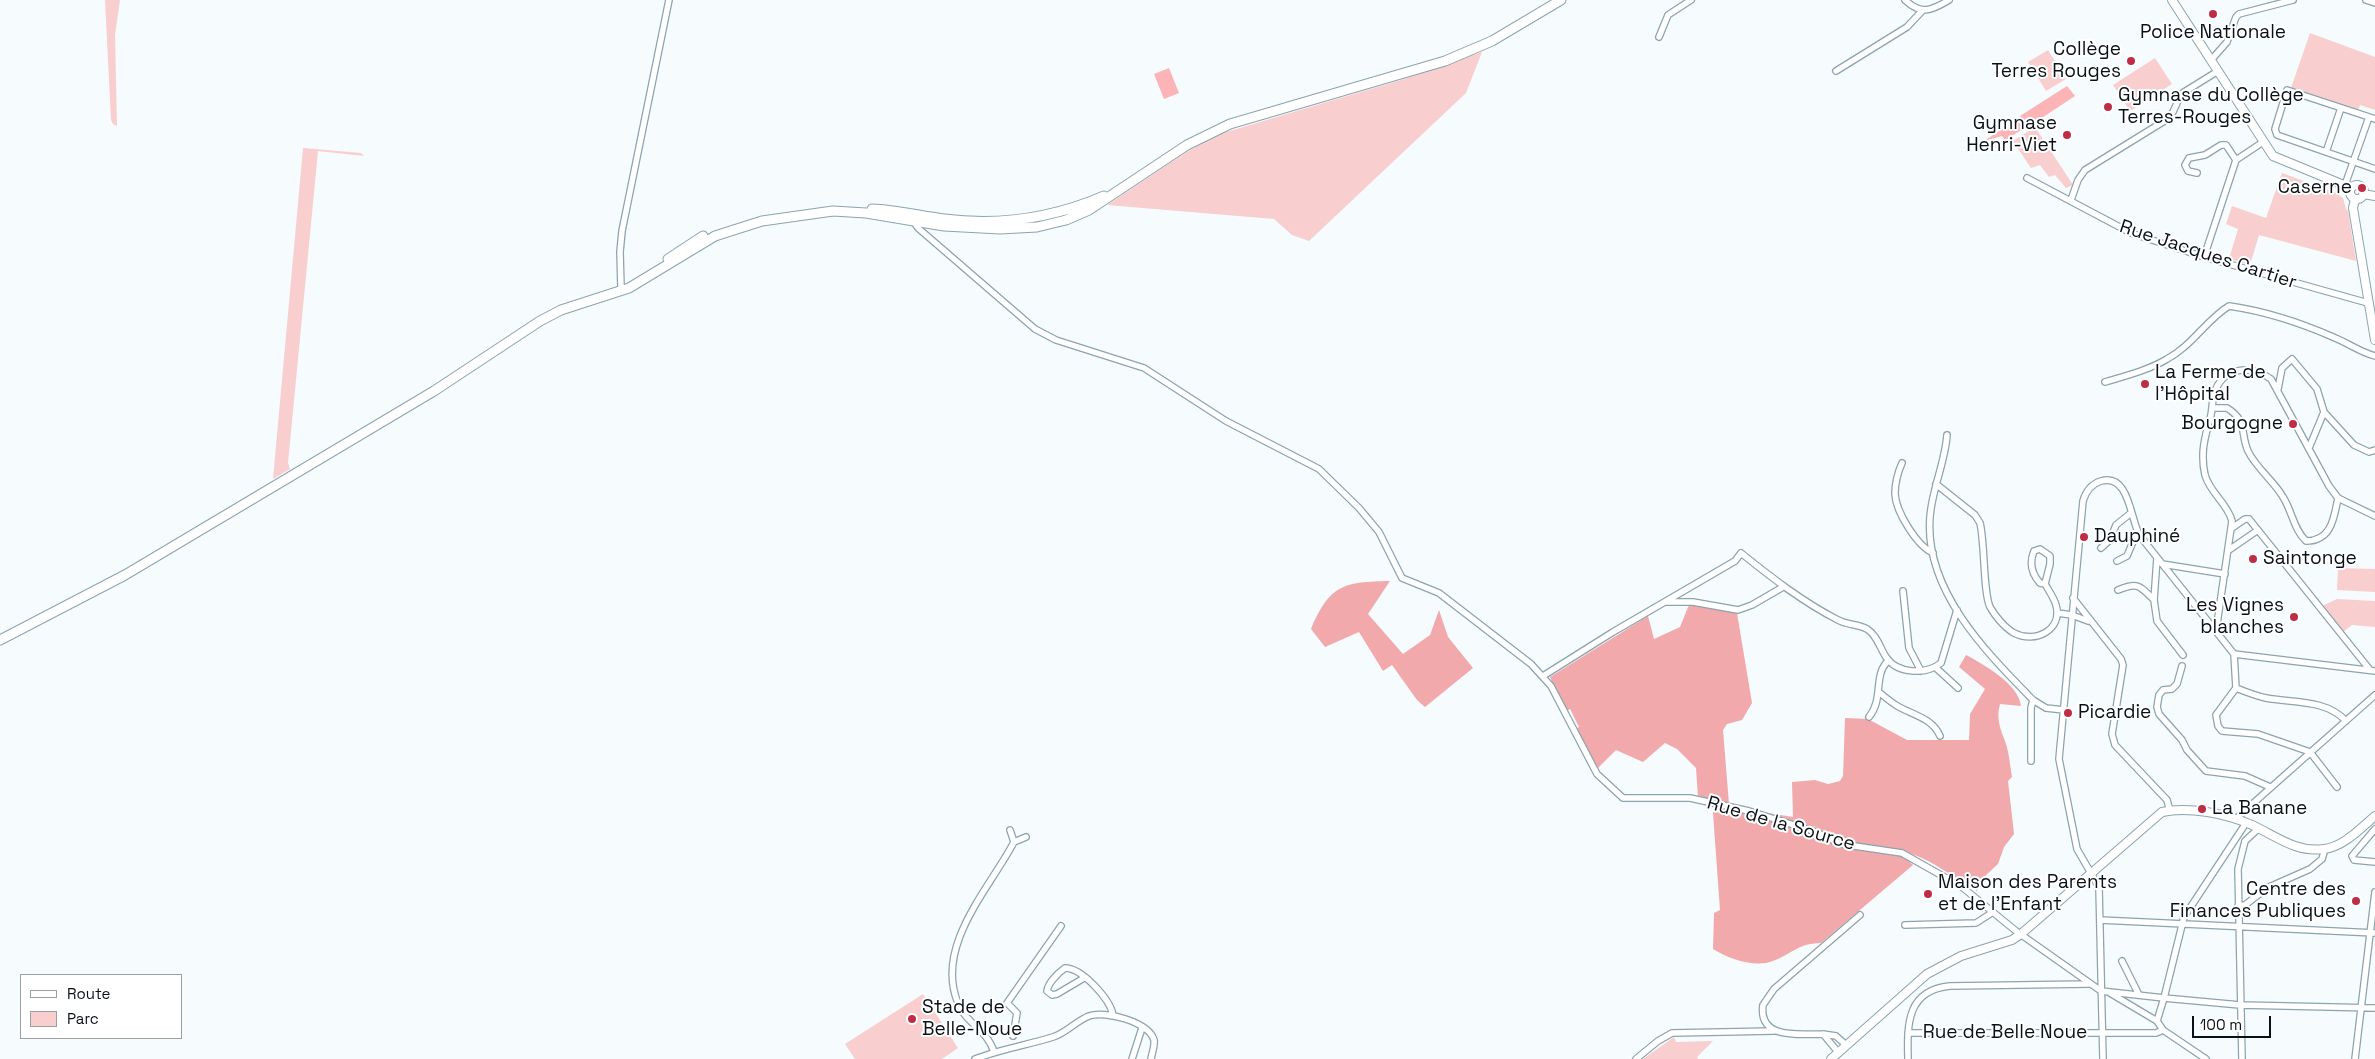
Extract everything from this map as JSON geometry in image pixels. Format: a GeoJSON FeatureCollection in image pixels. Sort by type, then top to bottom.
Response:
{"type":"FeatureCollection","features":[{"type":"Feature","properties":{"kind":"main road"},"geometry":{"type":"LineString","coordinates":[[0,640],[132,570],[434,392],[540,321],[561,310],[638,283],[715,236],[762,221],[839,211],[1000,229],[1037,227],[1083,213],[1188,145],[1230,124],[1445,61],[1492,40],[1561,0]]}},
{"type":"Feature","properties":{"kind":"main road"},"geometry":{"type":"LineString","coordinates":[[605,296],[714,230],[754,217],[776,212],[827,208],[876,209],[914,218]]}},
{"type":"Feature","properties":{"kind":"street"},"geometry":{"type":"LineString","coordinates":[[621,288],[620,252],[622,231],[669,0]]}},
{"type":"Feature","properties":{"kind":"street"},"geometry":{"type":"LineString","coordinates":[[1658,37],[1668,15],[1691,0]]}},
{"type":"Feature","properties":{"kind":"street"},"geometry":{"type":"LineString","coordinates":[[1905,0],[1913,8],[1922,11]]}},
{"type":"Feature","properties":{"kind":"street"},"geometry":{"type":"LineString","coordinates":[[1836,71],[1907,27],[1922,11],[1939,6],[1949,0]]}},
{"type":"Feature","properties":{"kind":"street"},"geometry":{"type":"LineString","coordinates":[[2172,0],[2212,59],[2273,156],[2281,161],[2348,186],[2360,186],[2363,194]]}},
{"type":"Feature","properties":{"kind":"street"},"geometry":{"type":"LineString","coordinates":[[2212,59],[2227,42],[2236,17],[2239,14],[2293,0]]}},
{"type":"Feature","properties":{"kind":"street"},"geometry":{"type":"LineString","coordinates":[[2366,0],[2375,3]]}},
{"type":"Feature","properties":{"kind":"street"},"geometry":{"type":"LineString","coordinates":[[2071,200],[2078,180],[2085,170],[2166,120],[2173,112],[2181,94],[2218,71]]}},
{"type":"Feature","properties":{"kind":"street"},"geometry":{"type":"LineString","coordinates":[[2355,199],[2350,195],[2348,186],[2354,162],[2372,118],[2287,90],[2275,129],[2277,135],[2354,162],[2375,170]]}},
{"type":"Feature","properties":{"kind":"street"},"geometry":{"type":"LineString","coordinates":[[2326,152],[2341,108]]}},
{"type":"Feature","properties":{"kind":"street"},"geometry":{"type":"LineString","coordinates":[[2204,257],[2221,200],[2236,160],[2263,142]]}},
{"type":"Feature","properties":{"kind":"street"},"geometry":{"type":"LineString","coordinates":[[2197,174],[2188,171],[2185,165],[2186,161],[2189,158],[2205,155],[2221,145],[2226,145],[2236,160]]}},
{"type":"Feature","properties":{"kind":"street","name":"Rue Jacques Cartier"},"geometry":{"type":"LineString","coordinates":[[2027,178],[2131,233],[2204,257],[2355,301],[2368,302]]}},
{"type":"Feature","properties":{"kind":"street"},"geometry":{"type":"LineString","coordinates":[[2363,194],[2375,196]]}},
{"type":"Feature","properties":{"kind":"street"},"geometry":{"type":"LineString","coordinates":[[2355,199],[2360,198],[2363,194]]}},
{"type":"Feature","properties":{"kind":"street"},"geometry":{"type":"LineString","coordinates":[[2355,199],[2353,208],[2375,340]]}},
{"type":"Feature","properties":{"kind":"street","name":"Rue de la Source"},"geometry":{"type":"LineString","coordinates":[[914,218],[918,228],[996,298],[1035,329],[1056,340],[1132,362],[1157,375],[1226,421],[1319,469],[1360,508],[1379,532],[1399,574],[1406,580],[1439,593],[1520,654],[1543,676],[1597,774],[1623,798],[1690,798],[1749,811],[1813,831],[1841,844],[1902,853],[1962,887],[2021,934],[2101,991]]}},
{"type":"Feature","properties":{"kind":"street"},"geometry":{"type":"LineString","coordinates":[[2105,382],[2168,359],[2218,313],[2229,306],[2264,313],[2331,336],[2362,352],[2375,356]]}},
{"type":"Feature","properties":{"kind":"street"},"geometry":{"type":"LineString","coordinates":[[2278,389],[2282,368],[2292,359],[2317,389],[2324,412],[2354,445],[2369,452],[2375,450]]}},
{"type":"Feature","properties":{"kind":"street"},"geometry":{"type":"LineString","coordinates":[[2216,630],[2232,528],[2231,515],[2209,487],[2203,461],[2203,443],[2213,408],[2212,400],[2219,384],[2227,376],[2236,370],[2249,368],[2261,372],[2271,379],[2329,486],[2338,498],[2375,516]]}},
{"type":"Feature","properties":{"kind":"street"},"geometry":{"type":"LineString","coordinates":[[2213,408],[2227,408],[2243,425],[2249,453],[2282,494],[2300,536],[2306,541],[2321,539],[2329,532],[2338,498]]}},
{"type":"Feature","properties":{"kind":"street"},"geometry":{"type":"LineString","coordinates":[[2309,448],[2324,412]]}},
{"type":"Feature","properties":{"kind":"street"},"geometry":{"type":"LineString","coordinates":[[1947,435],[1930,518],[1933,553],[1946,592],[1980,640],[2033,700],[2046,708],[2064,710]]}},
{"type":"Feature","properties":{"kind":"street"},"geometry":{"type":"LineString","coordinates":[[1902,463],[1896,487],[1896,500],[1916,540],[1933,553]]}},
{"type":"Feature","properties":{"kind":"street"},"geometry":{"type":"LineString","coordinates":[[2103,1059],[2099,887],[2077,849],[2058,759],[2085,493],[2091,486],[2102,480],[2112,481],[2124,490],[2137,532],[2234,654],[2236,688],[2216,715],[2218,726],[2222,731],[2258,734],[2310,752],[2337,786]]}},
{"type":"Feature","properties":{"kind":"street"},"geometry":{"type":"LineString","coordinates":[[1936,484],[1975,514],[1980,522],[1988,598],[1990,606],[2001,622],[2021,636],[2041,635],[2054,626],[2057,613],[2056,603],[2045,584],[2040,583],[2033,573],[2032,556],[2034,551],[2040,549],[2050,556],[2045,584]]}},
{"type":"Feature","properties":{"kind":"street"},"geometry":{"type":"LineString","coordinates":[[2101,548],[2110,540],[2116,525],[2131,513]]}},
{"type":"Feature","properties":{"kind":"street"},"geometry":{"type":"LineString","coordinates":[[2232,528],[2245,519],[2249,519],[2372,670]]}},
{"type":"Feature","properties":{"kind":"street"},"geometry":{"type":"LineString","coordinates":[[2229,550],[2258,530]]}},
{"type":"Feature","properties":{"kind":"street"},"geometry":{"type":"LineString","coordinates":[[2117,561],[2127,556],[2137,532]]}},
{"type":"Feature","properties":{"kind":"street"},"geometry":{"type":"LineString","coordinates":[[1543,676],[1613,632],[1735,561],[1741,554],[1783,587],[1838,620],[1870,631],[1888,661],[1905,670],[1921,671],[1934,667],[1943,660],[1957,610]]}},
{"type":"Feature","properties":{"kind":"street"},"geometry":{"type":"LineString","coordinates":[[2157,558],[2154,600],[2157,621],[2184,655]]}},
{"type":"Feature","properties":{"kind":"street"},"geometry":{"type":"LineString","coordinates":[[2162,564],[2225,574]]}},
{"type":"Feature","properties":{"kind":"street"},"geometry":{"type":"LineString","coordinates":[[2118,590],[2133,584],[2141,587],[2154,600]]}},
{"type":"Feature","properties":{"kind":"street"},"geometry":{"type":"LineString","coordinates":[[1665,602],[1693,602],[1738,610],[1752,605],[1783,587]]}},
{"type":"Feature","properties":{"kind":"street"},"geometry":{"type":"LineString","coordinates":[[1903,590],[1909,648],[1921,671]]}},
{"type":"Feature","properties":{"kind":"street"},"geometry":{"type":"LineString","coordinates":[[2073,598],[2119,654],[2123,665],[2112,728],[2113,740],[2118,749],[2167,800],[2170,811]]}},
{"type":"Feature","properties":{"kind":"street"},"geometry":{"type":"LineString","coordinates":[[2057,613],[2072,613],[2083,609]]}},
{"type":"Feature","properties":{"kind":"street"},"geometry":{"type":"LineString","coordinates":[[2072,613],[2096,625]]}},
{"type":"Feature","properties":{"kind":"street"},"geometry":{"type":"LineString","coordinates":[[2071,629],[2077,624],[2088,621]]}},
{"type":"Feature","properties":{"kind":"street"},"geometry":{"type":"LineString","coordinates":[[2234,654],[2372,670]]}},
{"type":"Feature","properties":{"kind":"street"},"geometry":{"type":"LineString","coordinates":[[1869,717],[1875,709],[1880,693],[1881,671],[1888,661]]}},
{"type":"Feature","properties":{"kind":"street"},"geometry":{"type":"LineString","coordinates":[[2182,666],[2177,684],[2172,689],[2163,690],[2159,694],[2157,707],[2159,714],[2206,771],[2246,776],[2270,787]]}},
{"type":"Feature","properties":{"kind":"street"},"geometry":{"type":"LineString","coordinates":[[1934,667],[1958,688]]}},
{"type":"Feature","properties":{"kind":"street"},"geometry":{"type":"LineString","coordinates":[[2236,688],[2264,697],[2323,706],[2341,715],[2346,721]]}},
{"type":"Feature","properties":{"kind":"street"},"geometry":{"type":"LineString","coordinates":[[1880,693],[1899,706],[1920,716],[1936,729],[1940,736]]}},
{"type":"Feature","properties":{"kind":"street"},"geometry":{"type":"LineString","coordinates":[[2243,821],[2240,815],[2375,695]]}},
{"type":"Feature","properties":{"kind":"street"},"geometry":{"type":"LineString","coordinates":[[2031,761],[2031,708],[2033,700]]}},
{"type":"Feature","properties":{"kind":"street"},"geometry":{"type":"LineString","coordinates":[[1831,1059],[1927,974],[1961,956],[2012,940],[2021,934],[2154,817],[2176,810],[2243,821],[2292,846],[2325,849],[2345,840],[2375,816]]}},
{"type":"Feature","properties":{"kind":"street"},"geometry":{"type":"LineString","coordinates":[[2158,1021],[2182,923],[2243,821]]}},
{"type":"Feature","properties":{"kind":"street"},"geometry":{"type":"LineString","coordinates":[[2242,1059],[2238,869],[2247,837],[2259,828]]}},
{"type":"Feature","properties":{"kind":"street"},"geometry":{"type":"LineString","coordinates":[[2375,829],[2354,852],[2354,860],[2375,862]]}},
{"type":"Feature","properties":{"kind":"street"},"geometry":{"type":"LineString","coordinates":[[1010,830],[1014,842]]}},
{"type":"Feature","properties":{"kind":"street"},"geometry":{"type":"LineString","coordinates":[[994,1052],[988,1037],[960,1007],[954,989],[953,971],[958,946],[969,913],[1014,842],[1026,836]]}},
{"type":"Feature","properties":{"kind":"street"},"geometry":{"type":"LineString","coordinates":[[2238,906],[2245,905],[2267,888],[2310,869],[2322,859],[2325,849]]}},
{"type":"Feature","properties":{"kind":"street"},"geometry":{"type":"LineString","coordinates":[[2355,1059],[2373,932],[2375,892]]}},
{"type":"Feature","properties":{"kind":"street"},"geometry":{"type":"LineString","coordinates":[[1905,925],[1976,923],[1993,912]]}},
{"type":"Feature","properties":{"kind":"street"},"geometry":{"type":"LineString","coordinates":[[1774,1031],[1763,1015],[1766,998],[1860,915]]}},
{"type":"Feature","properties":{"kind":"street"},"geometry":{"type":"LineString","coordinates":[[2100,920],[2373,932]]}},
{"type":"Feature","properties":{"kind":"street"},"geometry":{"type":"LineString","coordinates":[[1013,1036],[1017,1013],[1007,1003],[1061,926]]}},
{"type":"Feature","properties":{"kind":"street"},"geometry":{"type":"LineString","coordinates":[[2122,961],[2139,995]]}},
{"type":"Feature","properties":{"kind":"street"},"geometry":{"type":"LineString","coordinates":[[1084,978],[1057,994],[1052,995],[1047,991],[1048,986],[1066,968],[1071,968],[1084,978],[1102,994],[1112,1009],[1113,1015]]}},
{"type":"Feature","properties":{"kind":"street"},"geometry":{"type":"LineString","coordinates":[[1908,1059],[1908,1034],[1915,1003],[1926,993],[1938,987],[2089,984]]}},
{"type":"Feature","properties":{"kind":"street"},"geometry":{"type":"LineString","coordinates":[[2101,991],[2240,1005],[2375,1008]]}},
{"type":"Feature","properties":{"kind":"street"},"geometry":{"type":"LineString","coordinates":[[2109,992],[2158,1021],[2163,1030],[2206,1059]]}},
{"type":"Feature","properties":{"kind":"street"},"geometry":{"type":"LineString","coordinates":[[975,1059],[985,1057],[994,1052],[1057,1036],[1092,1015],[1113,1015],[1142,1028],[1154,1040],[1151,1059]]}},
{"type":"Feature","properties":{"kind":"street"},"geometry":{"type":"LineString","coordinates":[[1132,1059],[1142,1028]]}},
{"type":"Feature","properties":{"kind":"street","name":"Rue de Belle Noue"},"geometry":{"type":"LineString","coordinates":[[1908,1034],[2156,1033],[2163,1030]]}},
{"type":"Feature","properties":{"kind":"street"},"geometry":{"type":"LineString","coordinates":[[1636,1059],[1658,1041],[1672,1033],[1774,1031],[1784,1034],[1823,1034],[1836,1036],[1846,1045]]}},
{"type":"Feature","properties":{"kind":"street"},"geometry":{"type":"LineString","coordinates":[[1823,1034],[1838,1052]]}},
{"type":"Feature","properties":{"kind":"green space"},"geometry":{"type":"Polygon","coordinates":[[[105,0],[120,0],[115,35],[117,126],[111,120],[105,0]]]}},
{"type":"Feature","properties":{"kind":"green space"},"geometry":{"type":"Polygon","coordinates":[[[2310,33],[2375,57],[2375,110],[2360,105],[2358,111],[2291,88],[2310,33]]]}},
{"type":"Feature","properties":{"kind":"green space"},"geometry":{"type":"Polygon","coordinates":[[[2048,50],[2066,79],[2046,91],[2028,62],[2048,50]]]}},
{"type":"Feature","properties":{"kind":"green space"},"geometry":{"type":"Polygon","coordinates":[[[1482,52],[1466,93],[1309,241],[1292,235],[1274,219],[1107,205],[1188,151],[1223,133],[1401,80],[1482,52]]]}},
{"type":"Feature","properties":{"kind":"green space"},"geometry":{"type":"Polygon","coordinates":[[[2155,58],[2172,84],[2130,111],[2113,85],[2155,58]]]}},
{"type":"Feature","properties":{"kind":"green space"},"geometry":{"type":"Polygon","coordinates":[[[2035,127],[2073,185],[2066,188],[2055,175],[2049,177],[2040,165],[2031,168],[2013,141],[2035,127]]]}},
{"type":"Feature","properties":{"kind":"green space"},"geometry":{"type":"Polygon","coordinates":[[[303,148],[361,153],[364,156],[318,151],[288,463],[290,469],[273,479],[303,148]]]}},
{"type":"Feature","properties":{"kind":"green space"},"geometry":{"type":"Polygon","coordinates":[[[2282,173],[2334,192],[2343,198],[2348,211],[2356,261],[2259,235],[2250,265],[2229,259],[2238,229],[2226,224],[2232,206],[2266,218],[2282,173]]]}},
{"type":"Feature","properties":{"kind":"green space"},"geometry":{"type":"Polygon","coordinates":[[[2338,568],[2375,569],[2375,592],[2337,590],[2338,568]]]}},
{"type":"Feature","properties":{"kind":"green space"},"geometry":{"type":"Polygon","coordinates":[[[2337,599],[2375,601],[2375,627],[2352,625],[2343,632],[2322,606],[2337,599]]]}},
{"type":"Feature","properties":{"kind":"green space","name":"Stade de Belle-Noue"},"geometry":{"type":"Polygon","coordinates":[[[923,994],[958,1048],[942,1059],[855,1059],[845,1044],[923,994]]]}},
{"type":"Feature","properties":{"kind":"green space"},"geometry":{"type":"Polygon","coordinates":[[[1674,1037],[1676,1042],[1713,1041],[1697,1057],[1698,1059],[1643,1059],[1674,1037]]]}},
{"type":"Feature","properties":{"kind":"shaded area"},"geometry":{"type":"Polygon","coordinates":[[[1169,68],[1179,93],[1164,99],[1154,74],[1169,68]]]}},
{"type":"Feature","properties":{"kind":"shaded area"},"geometry":{"type":"Polygon","coordinates":[[[2067,86],[2075,96],[2028,127],[2020,116],[2067,86]]]}},
{"type":"Feature","properties":{"kind":"shaded area"},"geometry":{"type":"Polygon","coordinates":[[[2017,119],[2023,129],[2005,140],[2002,136],[1984,141],[2017,119]]]}},
{"type":"Feature","properties":{"kind":"shaded area"},"geometry":{"type":"Polygon","coordinates":[[[1390,581],[1368,614],[1403,654],[1430,635],[1439,610],[1448,637],[1473,668],[1425,707],[1417,700],[1392,665],[1383,671],[1359,632],[1325,647],[1311,629],[1325,603],[1332,594],[1340,589],[1361,583],[1390,581]]]}},
{"type":"Feature","properties":{"kind":"shaded area"},"geometry":{"type":"Polygon","coordinates":[[[1689,605],[1737,613],[1752,703],[1742,720],[1727,724],[1723,730],[1729,804],[1698,797],[1696,768],[1677,749],[1665,743],[1643,762],[1616,750],[1597,769],[1575,729],[1579,727],[1570,709],[1567,711],[1550,677],[1648,616],[1654,639],[1680,627],[1689,605]]]}},
{"type":"Feature","properties":{"kind":"shaded area"},"geometry":{"type":"Polygon","coordinates":[[[1966,655],[1990,669],[2007,683],[2019,698],[2021,706],[2000,704],[1998,714],[2000,727],[2008,750],[2012,777],[2008,781],[2014,834],[2004,847],[1998,864],[1986,875],[1977,891],[1918,856],[1897,850],[1836,839],[1814,826],[1813,828],[1768,813],[1793,817],[1792,782],[1815,780],[1828,784],[1840,781],[1843,776],[1845,718],[1868,719],[1907,740],[1969,740],[1970,714],[1985,689],[1959,667],[1966,655]]]}},
{"type":"Feature","properties":{"kind":"shaded area"},"geometry":{"type":"Polygon","coordinates":[[[1714,808],[1748,812],[1789,825],[1840,846],[1903,855],[1913,865],[1821,943],[1800,947],[1766,963],[1750,963],[1734,959],[1713,949],[1714,913],[1720,910],[1713,813],[1714,808]]]}},
{"type":"Feature","properties":{"kind":"place","name":"Police Nationale"},"geometry":{"type":"Point","coordinates":[2213,14]}},
{"type":"Feature","properties":{"kind":"place","name":"Collège Terres Rouges"},"geometry":{"type":"Point","coordinates":[2131,61]}},
{"type":"Feature","properties":{"kind":"place","name":"Gymnase du Collège Terres-Rouges"},"geometry":{"type":"Point","coordinates":[2108,107]}},
{"type":"Feature","properties":{"kind":"place","name":"Gymnase Henri-Viet"},"geometry":{"type":"Point","coordinates":[2067,135]}},
{"type":"Feature","properties":{"kind":"place","name":"Caserne"},"geometry":{"type":"Point","coordinates":[2362,188]}},
{"type":"Feature","properties":{"kind":"place","name":"La Ferme de l'Hôpital"},"geometry":{"type":"Point","coordinates":[2145,384]}},
{"type":"Feature","properties":{"kind":"place","name":"Bourgogne"},"geometry":{"type":"Point","coordinates":[2293,424]}},
{"type":"Feature","properties":{"kind":"place","name":"Dauphiné"},"geometry":{"type":"Point","coordinates":[2084,537]}},
{"type":"Feature","properties":{"kind":"place","name":"Saintonge"},"geometry":{"type":"Point","coordinates":[2253,559]}},
{"type":"Feature","properties":{"kind":"place","name":"Les Vignes blanches"},"geometry":{"type":"Point","coordinates":[2294,617]}},
{"type":"Feature","properties":{"kind":"place","name":"Picardie"},"geometry":{"type":"Point","coordinates":[2068,713]}},
{"type":"Feature","properties":{"kind":"place","name":"La Banane"},"geometry":{"type":"Point","coordinates":[2202,809]}},
{"type":"Feature","properties":{"kind":"place","name":"Maison des Parents et de l'Enfant"},"geometry":{"type":"Point","coordinates":[1928,894]}},
{"type":"Feature","properties":{"kind":"place","name":"Centre des Finances Publiques"},"geometry":{"type":"Point","coordinates":[2356,901]}},
{"type":"Feature","properties":{"kind":"place","name":"Stade de Belle-Noue"},"geometry":{"type":"Point","coordinates":[912,1019]}}]}
